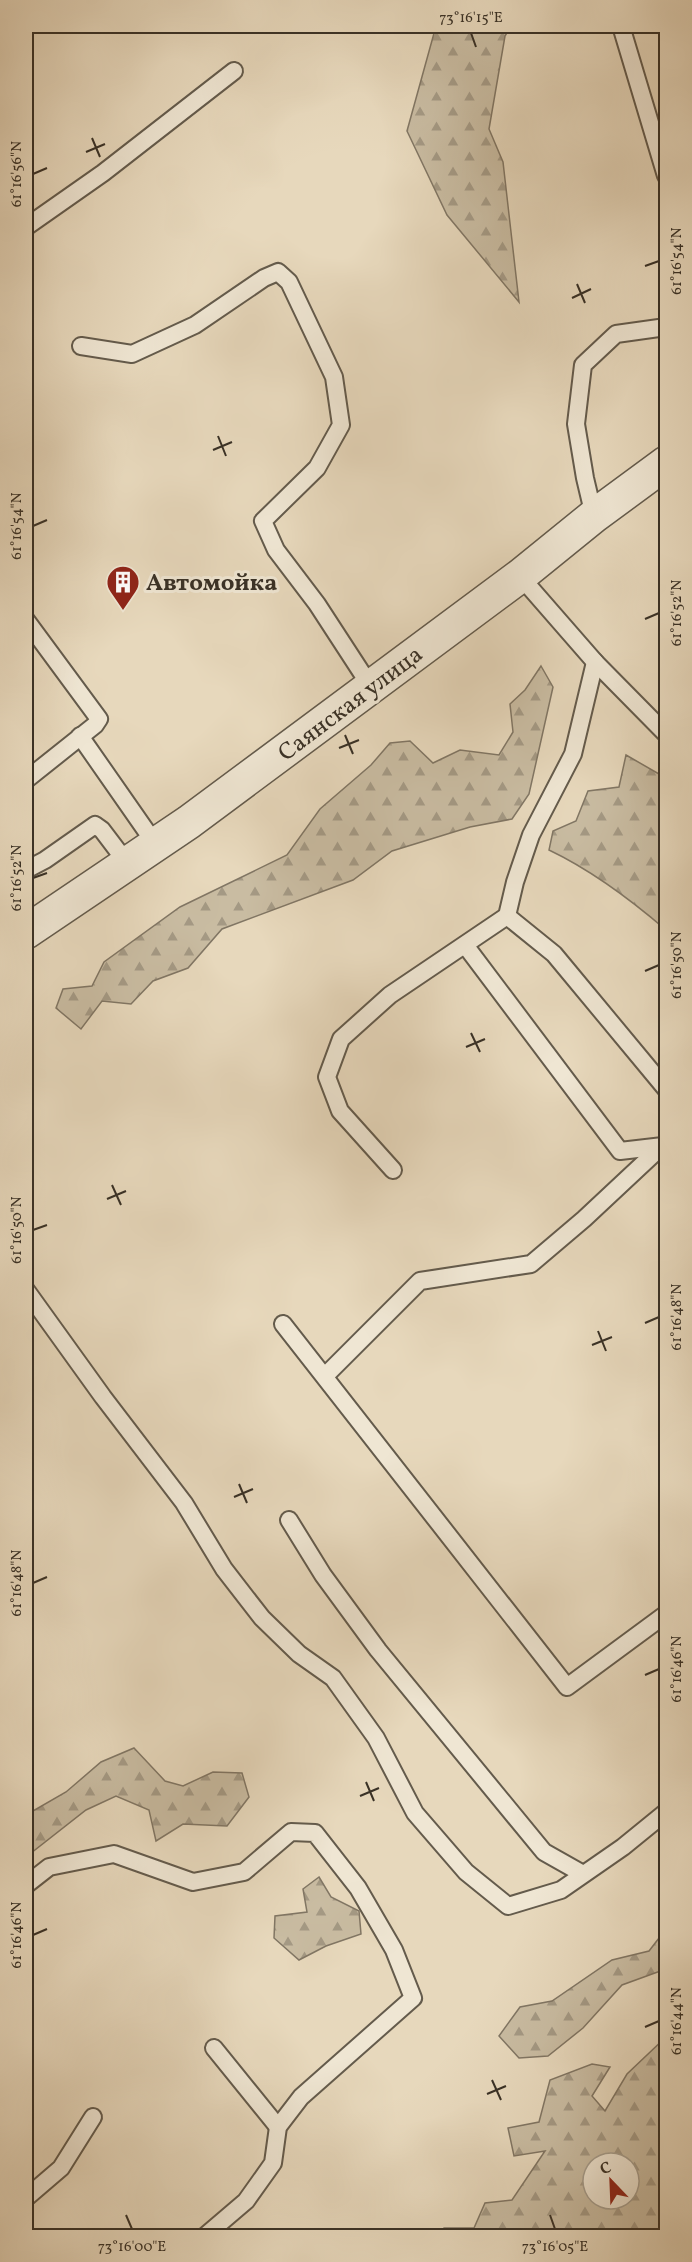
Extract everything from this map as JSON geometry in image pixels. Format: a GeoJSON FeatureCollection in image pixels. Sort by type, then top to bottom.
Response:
{"type":"FeatureCollection","features":[{"type":"Feature","properties":{"kind":"street","name":"Саянская улица"},"geometry":{"type":"LineString","coordinates":[[26,932],[156,845],[520,576],[594,516],[666,463]]}},
{"type":"Feature","properties":{"kind":"lane"},"geometry":{"type":"LineString","coordinates":[[621,26],[666,176]]}},
{"type":"Feature","properties":{"kind":"lane"},"geometry":{"type":"LineString","coordinates":[[26,227],[103,173],[234,71]]}},
{"type":"Feature","properties":{"kind":"lane"},"geometry":{"type":"LineString","coordinates":[[81,345],[132,354],[195,326],[264,278],[278,272],[289,282],[334,377],[340,425],[317,468],[263,522],[276,550],[317,604],[371,687]]}},
{"type":"Feature","properties":{"kind":"lane"},"geometry":{"type":"LineString","coordinates":[[594,516],[576,424],[583,365],[616,334],[666,327]]}},
{"type":"Feature","properties":{"kind":"lane"},"geometry":{"type":"LineString","coordinates":[[520,576],[594,662],[666,734]]}},
{"type":"Feature","properties":{"kind":"lane"},"geometry":{"type":"LineString","coordinates":[[26,620],[99,719],[26,780]]}},
{"type":"Feature","properties":{"kind":"lane"},"geometry":{"type":"LineString","coordinates":[[393,1170],[340,1111],[327,1077],[341,1039],[390,995],[507,916],[515,882],[531,835],[573,754],[594,662]]}},
{"type":"Feature","properties":{"kind":"lane"},"geometry":{"type":"LineString","coordinates":[[80,736],[156,845]]}},
{"type":"Feature","properties":{"kind":"lane"},"geometry":{"type":"LineString","coordinates":[[26,870],[45,860],[95,825],[102,830],[127,863]]}},
{"type":"Feature","properties":{"kind":"lane"},"geometry":{"type":"LineString","coordinates":[[507,916],[554,954],[666,1089]]}},
{"type":"Feature","properties":{"kind":"lane"},"geometry":{"type":"LineString","coordinates":[[465,945],[620,1151],[664,1146]]}},
{"type":"Feature","properties":{"kind":"lane"},"geometry":{"type":"LineString","coordinates":[[325,1376],[420,1281],[531,1264],[664,1146]]}},
{"type":"Feature","properties":{"kind":"lane"},"geometry":{"type":"LineString","coordinates":[[26,1290],[184,1503],[224,1569],[262,1618],[298,1654],[333,1678],[376,1738],[415,1813],[466,1872],[508,1906],[561,1890],[623,1847],[666,1812]]}},
{"type":"Feature","properties":{"kind":"lane"},"geometry":{"type":"LineString","coordinates":[[283,1324],[567,1687],[666,1614]]}},
{"type":"Feature","properties":{"kind":"lane"},"geometry":{"type":"LineString","coordinates":[[289,1520],[323,1575],[378,1650],[544,1852],[583,1874]]}},
{"type":"Feature","properties":{"kind":"lane"},"geometry":{"type":"LineString","coordinates":[[26,1885],[49,1868],[114,1854],[193,1882],[244,1872],[291,1832],[315,1833],[358,1888],[394,1950],[414,1998],[301,2097],[278,2127],[273,2163],[246,2201],[205,2236]]}},
{"type":"Feature","properties":{"kind":"lane"},"geometry":{"type":"LineString","coordinates":[[214,2048],[278,2127]]}},
{"type":"Feature","properties":{"kind":"lane"},"geometry":{"type":"LineString","coordinates":[[26,2198],[61,2168],[93,2117]]}},
{"type":"Feature","properties":{"kind":"green space"},"geometry":{"type":"Polygon","coordinates":[[[436,26],[511,26],[505,36],[489,129],[503,162],[519,302],[447,215],[407,131],[436,26]]]}},
{"type":"Feature","properties":{"kind":"green space"},"geometry":{"type":"Polygon","coordinates":[[[541,666],[553,687],[529,794],[512,819],[470,827],[392,851],[353,880],[222,929],[188,968],[153,981],[131,1004],[102,1001],[81,1029],[56,1008],[63,989],[92,986],[104,962],[180,907],[287,855],[320,809],[371,765],[390,743],[410,741],[433,763],[460,750],[499,755],[513,732],[510,704],[525,690],[541,666]]]}},
{"type":"Feature","properties":{"kind":"green space"},"geometry":{"type":"Polygon","coordinates":[[[626,755],[666,778],[666,930],[610,886],[549,850],[553,831],[576,821],[588,791],[619,787],[626,755]]]}},
{"type":"Feature","properties":{"kind":"green space"},"geometry":{"type":"Polygon","coordinates":[[[134,1748],[165,1781],[183,1786],[213,1772],[242,1773],[249,1797],[227,1826],[183,1824],[156,1841],[149,1810],[116,1796],[86,1810],[26,1857],[26,1815],[66,1792],[101,1762],[134,1748]]]}},
{"type":"Feature","properties":{"kind":"green space"},"geometry":{"type":"Polygon","coordinates":[[[319,1877],[331,1897],[359,1911],[361,1934],[326,1946],[299,1960],[274,1938],[275,1916],[307,1912],[303,1889],[319,1877]]]}},
{"type":"Feature","properties":{"kind":"green space"},"geometry":{"type":"Polygon","coordinates":[[[666,1929],[666,1969],[622,1985],[583,2028],[548,2056],[519,2058],[499,2036],[520,2007],[552,2001],[612,1960],[649,1951],[666,1929]]]}},
{"type":"Feature","properties":{"kind":"green space"},"geometry":{"type":"Polygon","coordinates":[[[666,2037],[666,2236],[438,2236],[444,2228],[474,2228],[485,2203],[512,2200],[545,2151],[514,2156],[508,2128],[539,2122],[550,2080],[592,2064],[610,2067],[592,2096],[605,2111],[627,2074],[666,2037]]]}},
{"type":"Feature","properties":{"kind":"place","name":"Автомойка"},"geometry":{"type":"Point","coordinates":[123,611]}}]}
